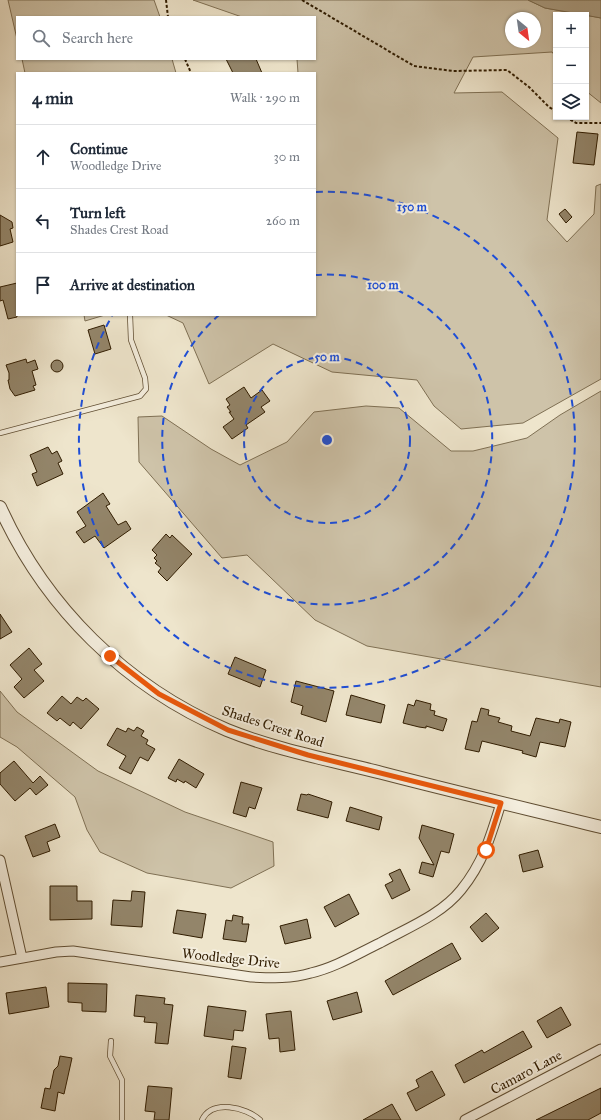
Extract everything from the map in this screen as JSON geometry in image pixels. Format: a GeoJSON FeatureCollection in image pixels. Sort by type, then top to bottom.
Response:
{"type":"FeatureCollection","features":[{"type":"Feature","properties":{"kind":"street","name":"Shades Crest Road"},"geometry":{"type":"LineString","coordinates":[[0,507],[24,554],[58,603],[110,656],[159,694],[205,720],[253,739],[308,755],[601,827]]}},
{"type":"Feature","properties":{"kind":"street","name":"Woodledge Drive"},"geometry":{"type":"LineString","coordinates":[[0,962],[56,952],[73,952],[275,979],[294,977],[328,968],[409,927],[445,905],[459,892],[478,866],[486,850],[501,803]]}},
{"type":"Feature","properties":{"kind":"street"},"geometry":{"type":"LineString","coordinates":[[0,860],[22,958]]}},
{"type":"Feature","properties":{"kind":"street","name":"Camaro Lane"},"geometry":{"type":"LineString","coordinates":[[465,1120],[601,1049]]}},
{"type":"Feature","properties":{"kind":"lane"},"geometry":{"type":"LineString","coordinates":[[0,433],[140,396],[146,389],[145,378],[131,340],[130,316]]}},
{"type":"Feature","properties":{"kind":"lane"},"geometry":{"type":"LineString","coordinates":[[111,1041],[110,1056],[122,1080],[122,1120]]}},
{"type":"Feature","properties":{"kind":"lane"},"geometry":{"type":"LineString","coordinates":[[202,1120],[205,1114],[219,1107],[235,1108],[251,1114],[260,1120]]}},
{"type":"Feature","properties":{"kind":"path"},"geometry":{"type":"LineString","coordinates":[[166,0],[168,16]]}},
{"type":"Feature","properties":{"kind":"path"},"geometry":{"type":"LineString","coordinates":[[302,0],[414,66],[453,71],[507,70],[529,87],[553,109]]}},
{"type":"Feature","properties":{"kind":"path"},"geometry":{"type":"LineString","coordinates":[[185,60],[191,72]]}},
{"type":"Feature","properties":{"kind":"path"},"geometry":{"type":"LineString","coordinates":[[571,120],[576,123],[601,123]]}},
{"type":"Feature","properties":{"kind":"shaded area"},"geometry":{"type":"Polygon","coordinates":[[[8,0],[154,0],[160,16],[16,16],[16,35],[8,0]]]}},
{"type":"Feature","properties":{"kind":"shaded area"},"geometry":{"type":"Polygon","coordinates":[[[193,0],[528,0],[545,8],[567,12],[553,12],[553,53],[552,52],[473,57],[454,93],[502,92],[558,138],[547,220],[567,242],[594,214],[596,186],[601,184],[601,379],[523,423],[461,429],[434,406],[417,380],[332,372],[273,344],[209,384],[183,323],[168,316],[316,316],[316,72],[298,72],[297,60],[316,60],[316,16],[239,16],[193,0]]]}},
{"type":"Feature","properties":{"kind":"shaded area"},"geometry":{"type":"Polygon","coordinates":[[[528,0],[601,0],[601,18],[589,16],[589,12],[567,12],[545,8],[528,0]]]}},
{"type":"Feature","properties":{"kind":"shaded area"},"geometry":{"type":"Polygon","coordinates":[[[589,16],[601,18],[601,103],[589,93],[589,16]]]}},
{"type":"Feature","properties":{"kind":"shaded area"},"geometry":{"type":"Polygon","coordinates":[[[22,60],[172,60],[176,72],[25,72],[22,60]]]}},
{"type":"Feature","properties":{"kind":"shaded area"},"geometry":{"type":"Polygon","coordinates":[[[84,316],[102,316],[85,321],[84,316]]]}},
{"type":"Feature","properties":{"kind":"shaded area"},"geometry":{"type":"Polygon","coordinates":[[[601,391],[601,687],[367,646],[315,620],[247,555],[222,558],[139,462],[138,417],[162,416],[211,449],[240,465],[287,442],[314,412],[366,406],[399,408],[451,451],[473,451],[527,438],[560,415],[601,391]]]}},
{"type":"Feature","properties":{"kind":"shaded area"},"geometry":{"type":"Polygon","coordinates":[[[0,691],[17,712],[98,771],[185,812],[273,842],[274,866],[231,888],[147,873],[100,852],[87,830],[75,797],[17,747],[0,737],[0,691]]]}},
{"type":"Feature","properties":{"kind":"building"},"geometry":{"type":"Polygon","coordinates":[[[226,60],[256,60],[262,72],[232,72],[226,60]]]}},
{"type":"Feature","properties":{"kind":"building"},"geometry":{"type":"Polygon","coordinates":[[[577,132],[598,134],[594,165],[573,163],[577,132]]]}},
{"type":"Feature","properties":{"kind":"building"},"geometry":{"type":"Polygon","coordinates":[[[565,209],[572,217],[566,223],[559,214],[565,209]]]}},
{"type":"Feature","properties":{"kind":"building"},"geometry":{"type":"Polygon","coordinates":[[[0,215],[12,222],[13,228],[10,229],[13,242],[0,246],[0,215]]]}},
{"type":"Feature","properties":{"kind":"building"},"geometry":{"type":"Polygon","coordinates":[[[16,283],[17,317],[8,319],[3,300],[0,301],[0,287],[16,283]]]}},
{"type":"Feature","properties":{"kind":"building"},"geometry":{"type":"Polygon","coordinates":[[[104,325],[111,349],[95,354],[88,330],[104,325]]]}},
{"type":"Feature","properties":{"kind":"building"},"geometry":{"type":"Polygon","coordinates":[[[26,359],[27,363],[35,360],[38,369],[32,371],[36,385],[33,386],[35,390],[15,396],[10,389],[8,380],[9,373],[6,365],[26,359]]]}},
{"type":"Feature","properties":{"kind":"building"},"geometry":{"type":"Polygon","coordinates":[[[55,360],[59,360],[63,366],[59,372],[55,372],[51,368],[51,364],[55,360]]]}},
{"type":"Feature","properties":{"kind":"building"},"geometry":{"type":"Polygon","coordinates":[[[244,387],[251,398],[262,390],[270,401],[261,407],[265,412],[246,425],[248,428],[232,439],[223,427],[234,419],[227,407],[230,405],[226,399],[244,387]]]}},
{"type":"Feature","properties":{"kind":"building"},"geometry":{"type":"Polygon","coordinates":[[[48,447],[52,454],[57,451],[62,461],[58,463],[63,474],[37,486],[32,474],[37,472],[30,455],[48,447]]]}},
{"type":"Feature","properties":{"kind":"building"},"geometry":{"type":"Polygon","coordinates":[[[103,493],[110,504],[106,506],[118,525],[126,521],[131,529],[104,548],[95,536],[84,543],[76,532],[86,526],[77,512],[103,493]]]}},
{"type":"Feature","properties":{"kind":"building"},"geometry":{"type":"Polygon","coordinates":[[[166,534],[170,538],[172,535],[192,554],[167,581],[158,572],[161,568],[155,563],[157,561],[154,558],[157,555],[152,550],[166,534]]]}},
{"type":"Feature","properties":{"kind":"building"},"geometry":{"type":"Polygon","coordinates":[[[0,614],[12,632],[0,639],[0,614]]]}},
{"type":"Feature","properties":{"kind":"building"},"geometry":{"type":"Polygon","coordinates":[[[29,648],[42,664],[34,670],[44,681],[24,698],[14,687],[22,679],[10,665],[29,648]]]}},
{"type":"Feature","properties":{"kind":"building"},"geometry":{"type":"Polygon","coordinates":[[[235,657],[266,670],[260,687],[228,674],[235,657]]]}},
{"type":"Feature","properties":{"kind":"building"},"geometry":{"type":"Polygon","coordinates":[[[296,681],[334,691],[326,722],[301,714],[303,706],[291,702],[296,681]]]}},
{"type":"Feature","properties":{"kind":"building"},"geometry":{"type":"Polygon","coordinates":[[[351,695],[385,705],[381,723],[346,715],[351,695]]]}},
{"type":"Feature","properties":{"kind":"building"},"geometry":{"type":"Polygon","coordinates":[[[62,696],[71,704],[77,697],[83,701],[86,698],[99,709],[81,729],[73,722],[70,726],[60,718],[57,721],[47,713],[62,696]]]}},
{"type":"Feature","properties":{"kind":"building"},"geometry":{"type":"Polygon","coordinates":[[[416,700],[431,704],[430,710],[435,711],[434,715],[447,719],[443,731],[426,726],[426,728],[403,723],[408,704],[414,706],[416,700]]]}},
{"type":"Feature","properties":{"kind":"building"},"geometry":{"type":"Polygon","coordinates":[[[481,708],[489,710],[488,715],[500,718],[498,722],[512,726],[511,731],[530,736],[536,718],[559,723],[560,719],[571,722],[565,747],[540,742],[536,757],[522,753],[523,751],[482,741],[479,752],[465,749],[472,721],[477,722],[481,708]]]}},
{"type":"Feature","properties":{"kind":"building"},"geometry":{"type":"Polygon","coordinates":[[[137,727],[144,731],[141,736],[148,740],[146,744],[155,749],[148,761],[140,757],[131,774],[119,768],[126,756],[107,745],[117,728],[126,732],[128,728],[134,731],[137,727]]]}},
{"type":"Feature","properties":{"kind":"building"},"geometry":{"type":"Polygon","coordinates":[[[179,759],[204,774],[196,788],[185,781],[184,783],[177,779],[176,782],[168,778],[179,759]]]}},
{"type":"Feature","properties":{"kind":"building"},"geometry":{"type":"Polygon","coordinates":[[[14,761],[33,783],[40,776],[48,785],[36,795],[30,788],[15,801],[0,784],[0,773],[14,761]]]}},
{"type":"Feature","properties":{"kind":"building"},"geometry":{"type":"Polygon","coordinates":[[[241,782],[262,788],[255,809],[249,807],[246,817],[233,813],[241,782]]]}},
{"type":"Feature","properties":{"kind":"building"},"geometry":{"type":"Polygon","coordinates":[[[301,794],[308,794],[332,802],[328,818],[297,810],[301,794]]]}},
{"type":"Feature","properties":{"kind":"building"},"geometry":{"type":"Polygon","coordinates":[[[350,807],[382,817],[379,830],[346,821],[350,807]]]}},
{"type":"Feature","properties":{"kind":"building"},"geometry":{"type":"Polygon","coordinates":[[[55,824],[60,837],[47,842],[50,851],[33,857],[25,836],[55,824]]]}},
{"type":"Feature","properties":{"kind":"building"},"geometry":{"type":"Polygon","coordinates":[[[422,825],[454,834],[449,853],[441,851],[433,877],[419,873],[422,862],[434,865],[419,838],[422,825]]]}},
{"type":"Feature","properties":{"kind":"building"},"geometry":{"type":"Polygon","coordinates":[[[538,850],[543,867],[523,872],[519,855],[538,850]]]}},
{"type":"Feature","properties":{"kind":"building"},"geometry":{"type":"Polygon","coordinates":[[[400,869],[410,890],[392,899],[385,885],[393,881],[389,874],[400,869]]]}},
{"type":"Feature","properties":{"kind":"building"},"geometry":{"type":"Polygon","coordinates":[[[50,886],[77,886],[77,901],[92,901],[92,919],[50,920],[50,886]]]}},
{"type":"Feature","properties":{"kind":"building"},"geometry":{"type":"Polygon","coordinates":[[[132,891],[145,892],[142,927],[111,925],[113,900],[131,901],[132,891]]]}},
{"type":"Feature","properties":{"kind":"building"},"geometry":{"type":"Polygon","coordinates":[[[349,894],[359,914],[335,927],[324,907],[349,894]]]}},
{"type":"Feature","properties":{"kind":"building"},"geometry":{"type":"Polygon","coordinates":[[[177,910],[206,914],[202,938],[173,933],[177,910]]]}},
{"type":"Feature","properties":{"kind":"building"},"geometry":{"type":"Polygon","coordinates":[[[486,913],[499,928],[482,942],[470,927],[486,913]]]}},
{"type":"Feature","properties":{"kind":"building"},"geometry":{"type":"Polygon","coordinates":[[[233,915],[243,917],[242,924],[249,924],[246,942],[223,939],[226,920],[232,921],[233,915]]]}},
{"type":"Feature","properties":{"kind":"building"},"geometry":{"type":"Polygon","coordinates":[[[307,919],[311,938],[285,944],[280,926],[307,919]]]}},
{"type":"Feature","properties":{"kind":"building"},"geometry":{"type":"Polygon","coordinates":[[[452,943],[461,959],[393,995],[385,981],[452,943]]]}},
{"type":"Feature","properties":{"kind":"building"},"geometry":{"type":"Polygon","coordinates":[[[68,983],[107,984],[106,1012],[82,1011],[82,1003],[68,1002],[68,983]]]}},
{"type":"Feature","properties":{"kind":"building"},"geometry":{"type":"Polygon","coordinates":[[[46,987],[49,1007],[9,1014],[6,993],[46,987]]]}},
{"type":"Feature","properties":{"kind":"building"},"geometry":{"type":"Polygon","coordinates":[[[357,992],[362,1012],[333,1020],[327,1001],[357,992]]]}},
{"type":"Feature","properties":{"kind":"building"},"geometry":{"type":"Polygon","coordinates":[[[136,995],[165,998],[164,1004],[173,1005],[168,1044],[155,1043],[157,1023],[144,1022],[145,1017],[134,1016],[136,995]]]}},
{"type":"Feature","properties":{"kind":"building"},"geometry":{"type":"Polygon","coordinates":[[[208,1006],[246,1011],[243,1031],[234,1030],[233,1040],[204,1036],[208,1006]]]}},
{"type":"Feature","properties":{"kind":"building"},"geometry":{"type":"Polygon","coordinates":[[[561,1007],[571,1025],[547,1038],[537,1021],[561,1007]]]}},
{"type":"Feature","properties":{"kind":"building"},"geometry":{"type":"Polygon","coordinates":[[[291,1011],[295,1050],[280,1052],[279,1038],[269,1039],[266,1014],[291,1011]]]}},
{"type":"Feature","properties":{"kind":"building"},"geometry":{"type":"Polygon","coordinates":[[[523,1031],[532,1047],[464,1083],[455,1065],[482,1050],[484,1053],[523,1031]]]}},
{"type":"Feature","properties":{"kind":"building"},"geometry":{"type":"Polygon","coordinates":[[[232,1046],[246,1048],[241,1079],[228,1077],[232,1046]]]}},
{"type":"Feature","properties":{"kind":"building"},"geometry":{"type":"Polygon","coordinates":[[[60,1056],[72,1058],[64,1094],[58,1092],[55,1111],[41,1108],[45,1088],[50,1089],[54,1070],[58,1066],[60,1056]]]}},
{"type":"Feature","properties":{"kind":"building"},"geometry":{"type":"Polygon","coordinates":[[[432,1071],[445,1095],[416,1111],[407,1093],[419,1087],[416,1080],[432,1071]]]}},
{"type":"Feature","properties":{"kind":"building"},"geometry":{"type":"Polygon","coordinates":[[[148,1086],[172,1088],[169,1120],[154,1120],[155,1112],[145,1111],[148,1086]]]}},
{"type":"Feature","properties":{"kind":"building"},"geometry":{"type":"Polygon","coordinates":[[[601,1088],[601,1113],[588,1120],[536,1120],[601,1088]]]}},
{"type":"Feature","properties":{"kind":"building"},"geometry":{"type":"Polygon","coordinates":[[[392,1104],[401,1120],[363,1120],[392,1104]]]}},
{"type":"Feature","properties":{"kind":"route"},"geometry":{"type":"LineString","coordinates":[[110,656],[159,694],[205,720],[228,730],[308,755],[501,803],[486,850]]}}]}
